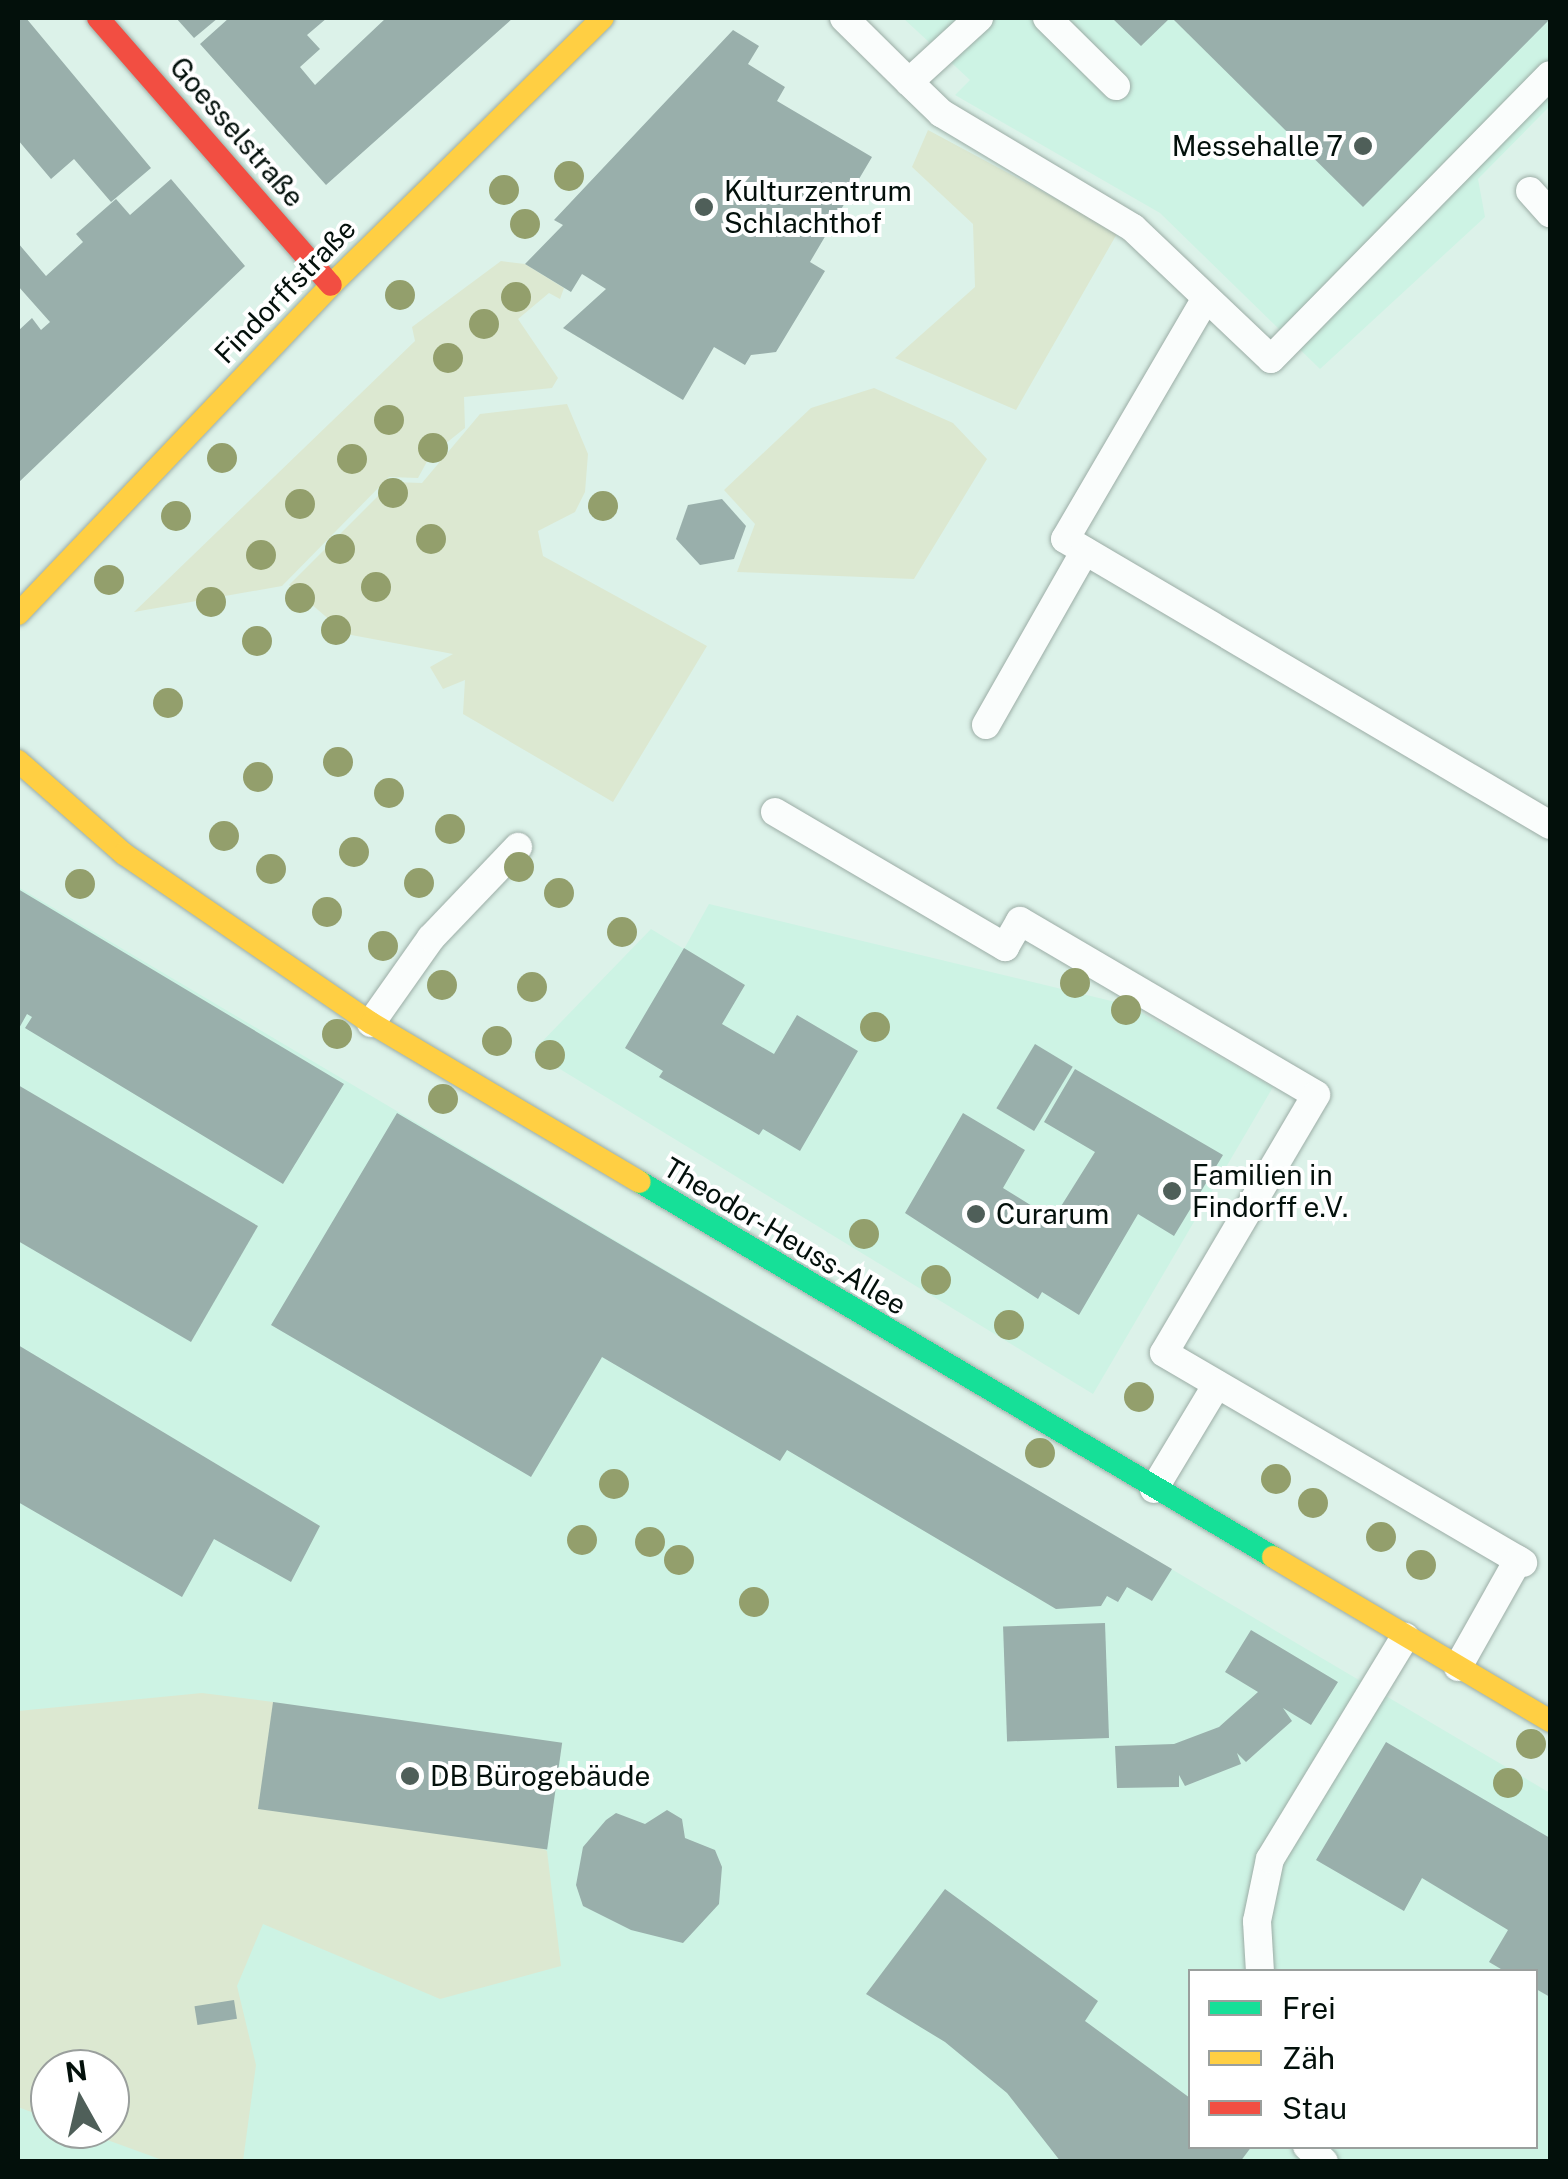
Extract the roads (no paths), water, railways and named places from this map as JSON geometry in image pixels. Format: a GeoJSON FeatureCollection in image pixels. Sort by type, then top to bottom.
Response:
{"type":"FeatureCollection","features":[{"type":"Feature","properties":{"kind":"street","name":"Goesselstraße"},"geometry":{"type":"LineString","coordinates":[[98,18],[331,285]]}},
{"type":"Feature","properties":{"kind":"street","name":"Findorffstraße"},"geometry":{"type":"LineString","coordinates":[[18,614],[331,285],[602,18]]}},
{"type":"Feature","properties":{"kind":"street","name":"Theodor-Heuss-Allee"},"geometry":{"type":"LineString","coordinates":[[18,760],[124,854],[372,1023],[1550,1720]]}},
{"type":"Feature","properties":{"kind":"lane"},"geometry":{"type":"LineString","coordinates":[[844,18],[942,114],[1133,228],[1270,360],[1550,75]]}},
{"type":"Feature","properties":{"kind":"lane"},"geometry":{"type":"LineString","coordinates":[[909,82],[980,18]]}},
{"type":"Feature","properties":{"kind":"lane"},"geometry":{"type":"LineString","coordinates":[[1047,18],[1116,86]]}},
{"type":"Feature","properties":{"kind":"lane"},"geometry":{"type":"LineString","coordinates":[[1530,192],[1550,213]]}},
{"type":"Feature","properties":{"kind":"lane"},"geometry":{"type":"LineString","coordinates":[[1206,298],[1065,539],[1550,824]]}},
{"type":"Feature","properties":{"kind":"lane"},"geometry":{"type":"LineString","coordinates":[[986,725],[1085,551]]}},
{"type":"Feature","properties":{"kind":"lane"},"geometry":{"type":"LineString","coordinates":[[775,812],[1005,947],[1020,921],[1316,1095],[1164,1353],[1521,1561],[1458,1667]]}},
{"type":"Feature","properties":{"kind":"lane"},"geometry":{"type":"LineString","coordinates":[[372,1023],[431,938],[518,847]]}},
{"type":"Feature","properties":{"kind":"lane"},"geometry":{"type":"LineString","coordinates":[[1154,1489],[1217,1384]]}},
{"type":"Feature","properties":{"kind":"lane"},"geometry":{"type":"LineString","coordinates":[[1260,1969],[1257,1921],[1270,1859],[1405,1637]]}},
{"type":"Feature","properties":{"kind":"place","name":"Messehalle 7"},"geometry":{"type":"Point","coordinates":[1363,146]}},
{"type":"Feature","properties":{"kind":"place","name":"Kulturzentrum Schlachthof"},"geometry":{"type":"Point","coordinates":[704,207]}},
{"type":"Feature","properties":{"kind":"place","name":"Familien in Findorff e.V."},"geometry":{"type":"Point","coordinates":[1172,1191]}},
{"type":"Feature","properties":{"kind":"place","name":"Curarum"},"geometry":{"type":"Point","coordinates":[976,1214]}},
{"type":"Feature","properties":{"kind":"place","name":"DB Bürogebäude"},"geometry":{"type":"Point","coordinates":[410,1776]}}]}
